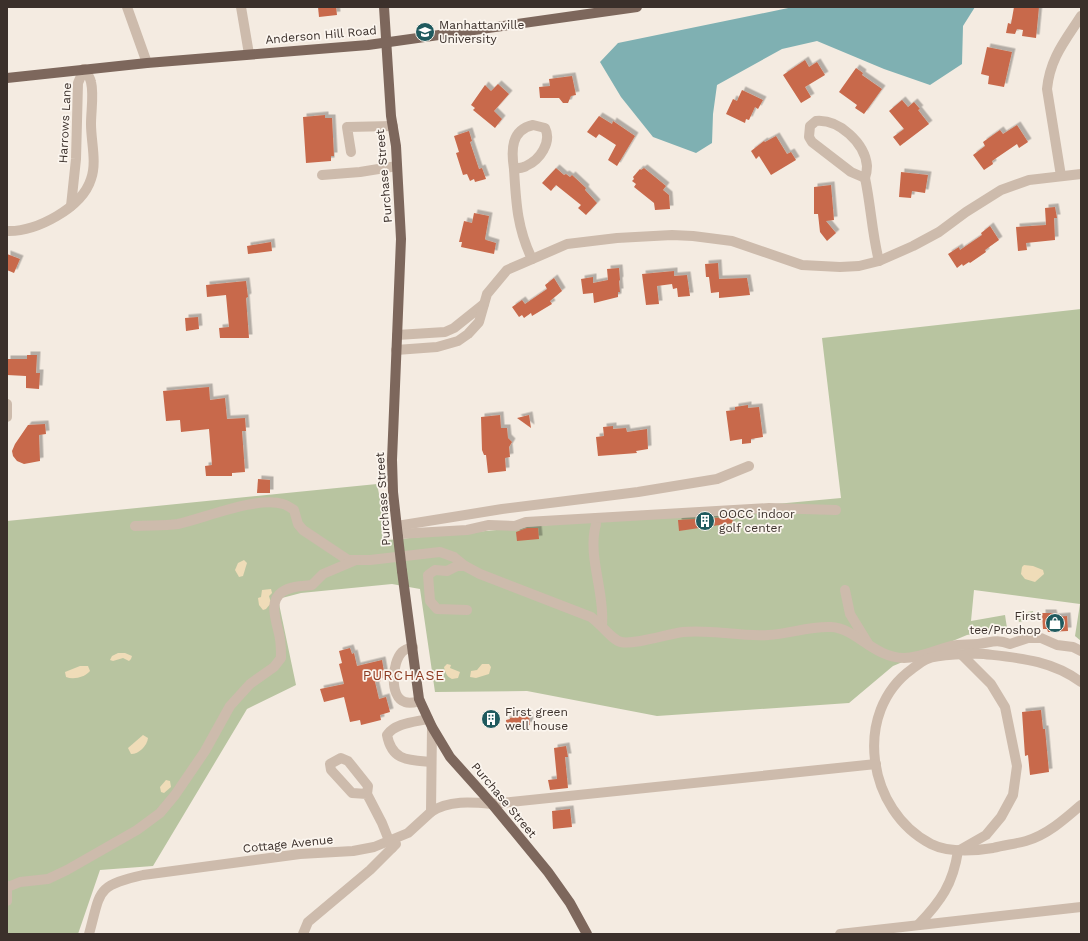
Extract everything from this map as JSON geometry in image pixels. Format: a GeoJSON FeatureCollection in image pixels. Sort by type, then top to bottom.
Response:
{"type":"FeatureCollection","features":[{"type":"Feature","properties":{"kind":"main road","name":"Purchase Street"},"geometry":{"type":"LineString","coordinates":[[384,7],[387,42],[386,63],[397,166],[402,239],[392,460],[402,571],[420,701],[430,723],[450,758],[492,804],[548,872],[570,903],[587,934]]}},
{"type":"Feature","properties":{"kind":"main road","name":"Anderson Hill Road"},"geometry":{"type":"LineString","coordinates":[[7,78],[147,62],[387,42],[637,7]]}},
{"type":"Feature","properties":{"kind":"street"},"geometry":{"type":"LineString","coordinates":[[127,7],[147,62]]}},
{"type":"Feature","properties":{"kind":"street"},"geometry":{"type":"LineString","coordinates":[[241,7],[249,54]]}},
{"type":"Feature","properties":{"kind":"street"},"geometry":{"type":"LineString","coordinates":[[1060,176],[1047,89],[1048,78],[1053,61],[1058,51],[1081,16]]}},
{"type":"Feature","properties":{"kind":"street","name":"Harrows Lane"},"geometry":{"type":"LineString","coordinates":[[71,206],[76,159],[78,83],[84,69]]}},
{"type":"Feature","properties":{"kind":"street","name":"Harrows Lane"},"geometry":{"type":"LineString","coordinates":[[7,231],[27,229],[41,224],[71,206],[87,190],[92,178],[93,165],[91,135],[91,81],[84,69]]}},
{"type":"Feature","properties":{"kind":"street"},"geometry":{"type":"LineString","coordinates":[[865,178],[851,172],[812,142],[809,137],[810,126],[816,121],[827,121],[844,130],[862,147],[867,167],[865,178],[871,206],[874,241],[879,261]]}},
{"type":"Feature","properties":{"kind":"street"},"geometry":{"type":"LineString","coordinates":[[514,169],[526,167],[545,147],[548,134],[545,128],[533,124],[521,130],[511,149],[514,169],[516,210],[522,234],[532,259]]}},
{"type":"Feature","properties":{"kind":"street"},"geometry":{"type":"LineString","coordinates":[[351,152],[348,128],[393,126]]}},
{"type":"Feature","properties":{"kind":"street"},"geometry":{"type":"LineString","coordinates":[[322,175],[360,172],[397,166]]}},
{"type":"Feature","properties":{"kind":"street"},"geometry":{"type":"LineString","coordinates":[[396,350],[437,347],[458,341],[468,334],[479,322],[487,294],[507,270],[567,244],[617,238],[672,235],[732,241],[802,265],[840,267],[879,261],[913,246],[939,232],[966,212],[1001,190],[1029,180],[1081,174]]}},
{"type":"Feature","properties":{"kind":"street"},"geometry":{"type":"LineString","coordinates":[[397,335],[437,334],[450,330],[484,304]]}},
{"type":"Feature","properties":{"kind":"street"},"geometry":{"type":"LineString","coordinates":[[450,330],[458,341]]}},
{"type":"Feature","properties":{"kind":"street"},"geometry":{"type":"LineString","coordinates":[[7,404],[7,417]]}},
{"type":"Feature","properties":{"kind":"street"},"geometry":{"type":"LineString","coordinates":[[398,533],[502,508],[638,492],[717,480],[749,466]]}},
{"type":"Feature","properties":{"kind":"street"},"geometry":{"type":"LineString","coordinates":[[135,526],[161,526],[196,519],[221,511],[266,503],[284,504],[294,510],[298,524],[303,530],[341,557],[348,560],[440,552],[454,556],[465,566],[480,574],[559,606],[591,617],[620,642],[633,642],[684,632],[768,635],[812,628],[832,627],[849,633],[870,647],[892,658],[906,658],[953,646],[978,644],[998,640],[1010,644],[1028,638],[1041,638],[1056,645],[1073,647],[1081,651]]}},
{"type":"Feature","properties":{"kind":"street"},"geometry":{"type":"LineString","coordinates":[[398,533],[467,530],[489,525],[515,526],[526,522],[762,509],[836,510]]}},
{"type":"Feature","properties":{"kind":"street"},"geometry":{"type":"LineString","coordinates":[[596,524],[593,546],[601,594],[603,614],[602,625]]}},
{"type":"Feature","properties":{"kind":"street"},"geometry":{"type":"LineString","coordinates":[[7,901],[8,886],[20,882],[48,879],[67,870],[137,830],[160,813],[175,795],[205,751],[230,706],[250,684],[274,666],[281,658],[280,640],[275,615],[275,601],[281,592],[295,586],[312,585],[323,574],[356,560]]}},
{"type":"Feature","properties":{"kind":"street"},"geometry":{"type":"LineString","coordinates":[[465,566],[457,566],[447,571],[435,570],[428,575],[428,587],[430,602],[437,609],[467,610]]}},
{"type":"Feature","properties":{"kind":"street"},"geometry":{"type":"LineString","coordinates":[[845,590],[850,614],[870,647]]}},
{"type":"Feature","properties":{"kind":"street"},"geometry":{"type":"LineString","coordinates":[[413,647],[402,651],[396,659],[394,685],[398,697],[404,702],[413,703],[420,701]]}},
{"type":"Feature","properties":{"kind":"street"},"geometry":{"type":"LineString","coordinates":[[1081,682],[1072,675],[1032,660],[974,654],[927,659],[900,678],[880,708],[876,736],[876,764],[886,799],[900,821],[932,845],[958,851],[981,850],[1027,841],[1057,826],[1081,805]]}},
{"type":"Feature","properties":{"kind":"street"},"geometry":{"type":"LineString","coordinates":[[958,851],[986,836],[1001,817],[1013,795],[1017,766],[1005,707],[991,684],[962,655]]}},
{"type":"Feature","properties":{"kind":"street"},"geometry":{"type":"LineString","coordinates":[[431,762],[406,759],[394,754],[388,744],[387,735],[390,730],[402,724],[430,723],[431,762],[431,812]]}},
{"type":"Feature","properties":{"kind":"street"},"geometry":{"type":"LineString","coordinates":[[303,934],[308,922],[370,870],[391,845],[408,833],[438,807],[451,804],[477,802],[492,804],[876,764]]}},
{"type":"Feature","properties":{"kind":"street"},"geometry":{"type":"LineString","coordinates":[[367,794],[391,845]]}},
{"type":"Feature","properties":{"kind":"street","name":"Cottage Avenue"},"geometry":{"type":"LineString","coordinates":[[89,934],[98,896],[118,880],[143,875],[300,854],[353,851],[391,845]]}},
{"type":"Feature","properties":{"kind":"street"},"geometry":{"type":"LineString","coordinates":[[918,925],[938,905],[946,891],[955,868],[958,851]]}},
{"type":"Feature","properties":{"kind":"street"},"geometry":{"type":"LineString","coordinates":[[840,934],[1081,908]]}},
{"type":"Feature","properties":{"kind":"green space"},"geometry":{"type":"Polygon","coordinates":[[[1081,309],[1081,641],[1075,636],[1080,604],[974,590],[971,621],[1005,615],[1007,628],[967,635],[893,666],[849,703],[657,716],[527,691],[435,692],[420,589],[392,584],[301,593],[278,599],[296,685],[247,709],[153,866],[100,870],[78,934],[7,934],[7,521],[377,484],[388,540],[841,498],[822,338],[1081,309]]]}},
{"type":"Feature","properties":{"kind":"green space"},"geometry":{"type":"Polygon","coordinates":[[[1033,611],[1034,619],[1019,622],[1017,614],[1033,611]]]}},
{"type":"Feature","properties":{"kind":"sand"},"geometry":{"type":"Polygon","coordinates":[[[244,560],[247,563],[243,576],[239,577],[235,570],[238,563],[244,560]]]}},
{"type":"Feature","properties":{"kind":"sand"},"geometry":{"type":"Polygon","coordinates":[[[1024,565],[1033,566],[1043,570],[1044,574],[1035,582],[1025,579],[1021,574],[1022,567],[1024,565]]]}},
{"type":"Feature","properties":{"kind":"sand"},"geometry":{"type":"Polygon","coordinates":[[[271,589],[272,593],[269,596],[271,603],[266,609],[263,610],[259,605],[258,598],[261,597],[262,590],[271,589]]]}},
{"type":"Feature","properties":{"kind":"sand"},"geometry":{"type":"Polygon","coordinates":[[[118,653],[125,653],[132,656],[131,659],[129,661],[123,658],[113,661],[110,660],[112,656],[118,653]]]}},
{"type":"Feature","properties":{"kind":"sand"},"geometry":{"type":"Polygon","coordinates":[[[447,664],[451,665],[450,668],[460,672],[458,678],[452,679],[448,676],[444,667],[447,664]]]}},
{"type":"Feature","properties":{"kind":"sand"},"geometry":{"type":"Polygon","coordinates":[[[482,664],[489,664],[491,667],[489,674],[476,678],[470,677],[471,671],[477,670],[482,664]]]}},
{"type":"Feature","properties":{"kind":"sand"},"geometry":{"type":"Polygon","coordinates":[[[80,666],[88,666],[90,671],[79,677],[66,677],[65,672],[80,666]]]}},
{"type":"Feature","properties":{"kind":"sand"},"geometry":{"type":"Polygon","coordinates":[[[143,735],[148,738],[146,744],[140,751],[131,754],[128,748],[143,735]]]}},
{"type":"Feature","properties":{"kind":"sand"},"geometry":{"type":"Polygon","coordinates":[[[166,780],[170,781],[171,787],[164,793],[161,792],[160,787],[166,780]]]}},
{"type":"Feature","properties":{"kind":"water"},"geometry":{"type":"Polygon","coordinates":[[[793,7],[975,7],[963,26],[962,64],[930,85],[884,69],[817,41],[782,49],[717,85],[713,114],[712,143],[696,153],[653,137],[621,97],[600,62],[618,43],[793,7]]]}},
{"type":"Feature","properties":{"kind":"building"},"geometry":{"type":"Polygon","coordinates":[[[318,7],[336,7],[337,15],[319,17],[318,7]]]}},
{"type":"Feature","properties":{"kind":"building"},"geometry":{"type":"Polygon","coordinates":[[[1014,7],[1039,7],[1036,38],[1022,36],[1023,30],[1017,29],[1015,34],[1006,33],[1008,23],[1011,24],[1014,7]]]}},
{"type":"Feature","properties":{"kind":"building"},"geometry":{"type":"Polygon","coordinates":[[[987,47],[1012,52],[1004,87],[988,84],[989,76],[981,74],[987,47]]]}},
{"type":"Feature","properties":{"kind":"building"},"geometry":{"type":"Polygon","coordinates":[[[805,60],[809,67],[817,62],[825,75],[805,87],[811,97],[801,103],[783,75],[805,60]]]}},
{"type":"Feature","properties":{"kind":"building"},"geometry":{"type":"Polygon","coordinates":[[[856,68],[863,73],[862,75],[882,89],[864,114],[855,108],[857,105],[839,92],[856,68]]]}},
{"type":"Feature","properties":{"kind":"building"},"geometry":{"type":"Polygon","coordinates":[[[572,76],[576,95],[571,96],[568,103],[563,103],[559,98],[540,98],[539,87],[550,86],[549,79],[572,76]]]}},
{"type":"Feature","properties":{"kind":"building"},"geometry":{"type":"Polygon","coordinates":[[[498,84],[509,94],[494,111],[502,119],[495,128],[473,110],[475,108],[471,105],[485,85],[491,91],[498,84]]]}},
{"type":"Feature","properties":{"kind":"building"},"geometry":{"type":"Polygon","coordinates":[[[742,90],[763,100],[758,109],[755,107],[749,120],[746,119],[745,123],[726,114],[733,99],[737,101],[742,90]]]}},
{"type":"Feature","properties":{"kind":"building"},"geometry":{"type":"Polygon","coordinates":[[[902,100],[908,107],[914,102],[920,109],[918,110],[929,124],[900,146],[893,137],[904,129],[889,111],[902,100]]]}},
{"type":"Feature","properties":{"kind":"building"},"geometry":{"type":"Polygon","coordinates":[[[325,115],[325,118],[332,118],[334,156],[331,156],[331,161],[306,163],[303,117],[325,115]]]}},
{"type":"Feature","properties":{"kind":"building"},"geometry":{"type":"Polygon","coordinates":[[[599,116],[612,124],[613,121],[635,136],[617,166],[608,160],[616,145],[599,134],[596,138],[587,132],[599,116]]]}},
{"type":"Feature","properties":{"kind":"building"},"geometry":{"type":"Polygon","coordinates":[[[1017,125],[1028,142],[1019,148],[1017,144],[992,161],[993,164],[984,170],[973,155],[985,146],[983,142],[1000,130],[1003,134],[1017,125]]]}},
{"type":"Feature","properties":{"kind":"building"},"geometry":{"type":"Polygon","coordinates":[[[469,131],[472,141],[470,142],[479,169],[482,168],[486,179],[475,182],[474,179],[470,181],[467,174],[463,175],[456,153],[459,152],[454,136],[469,131]]]}},
{"type":"Feature","properties":{"kind":"building"},"geometry":{"type":"Polygon","coordinates":[[[776,136],[787,154],[791,152],[796,160],[771,175],[759,156],[756,159],[751,151],[764,141],[765,142],[776,136]]]}},
{"type":"Feature","properties":{"kind":"building"},"geometry":{"type":"Polygon","coordinates":[[[556,168],[564,175],[566,174],[570,177],[572,175],[586,188],[585,190],[597,203],[586,215],[578,208],[581,205],[556,185],[551,191],[542,183],[556,168]]]}},
{"type":"Feature","properties":{"kind":"building"},"geometry":{"type":"Polygon","coordinates":[[[644,168],[666,186],[663,190],[669,195],[670,209],[655,210],[654,203],[634,187],[636,184],[632,181],[634,179],[633,177],[640,169],[641,170],[644,168]]]}},
{"type":"Feature","properties":{"kind":"building"},"geometry":{"type":"Polygon","coordinates":[[[901,172],[928,175],[925,193],[912,191],[911,198],[899,197],[901,172]]]}},
{"type":"Feature","properties":{"kind":"building"},"geometry":{"type":"Polygon","coordinates":[[[831,185],[834,220],[826,221],[836,233],[827,241],[820,232],[818,214],[814,214],[814,187],[831,185]]]}},
{"type":"Feature","properties":{"kind":"building"},"geometry":{"type":"Polygon","coordinates":[[[1055,207],[1057,218],[1054,218],[1055,240],[1026,243],[1027,250],[1018,251],[1016,227],[1046,225],[1045,208],[1055,207]]]}},
{"type":"Feature","properties":{"kind":"building"},"geometry":{"type":"Polygon","coordinates":[[[474,213],[489,216],[485,239],[496,243],[494,254],[461,247],[462,242],[459,242],[464,221],[472,223],[474,213]]]}},
{"type":"Feature","properties":{"kind":"building"},"geometry":{"type":"Polygon","coordinates":[[[990,226],[999,240],[985,250],[986,252],[970,263],[969,262],[963,266],[962,264],[957,268],[948,254],[959,247],[960,250],[982,235],[981,233],[990,226]]]}},
{"type":"Feature","properties":{"kind":"building"},"geometry":{"type":"Polygon","coordinates":[[[271,242],[272,251],[248,254],[247,246],[271,242]]]}},
{"type":"Feature","properties":{"kind":"building"},"geometry":{"type":"Polygon","coordinates":[[[7,254],[20,259],[14,273],[7,270],[7,254]]]}},
{"type":"Feature","properties":{"kind":"building"},"geometry":{"type":"Polygon","coordinates":[[[718,263],[719,279],[747,278],[750,295],[719,298],[719,292],[711,293],[709,277],[706,277],[705,264],[718,263]]]}},
{"type":"Feature","properties":{"kind":"building"},"geometry":{"type":"Polygon","coordinates":[[[619,268],[620,292],[618,292],[618,297],[594,303],[593,293],[583,294],[581,279],[593,277],[593,283],[608,280],[607,269],[619,268]]]}},
{"type":"Feature","properties":{"kind":"building"},"geometry":{"type":"Polygon","coordinates":[[[674,271],[674,276],[687,275],[690,296],[678,297],[677,288],[673,289],[672,284],[657,286],[659,304],[646,305],[642,274],[674,271]]]}},
{"type":"Feature","properties":{"kind":"building"},"geometry":{"type":"Polygon","coordinates":[[[554,278],[562,291],[550,301],[552,304],[532,316],[531,313],[524,318],[522,315],[519,317],[512,307],[522,300],[525,304],[547,289],[545,285],[554,278]]]}},
{"type":"Feature","properties":{"kind":"building"},"geometry":{"type":"Polygon","coordinates":[[[246,281],[249,338],[220,338],[219,328],[229,327],[226,295],[207,297],[206,285],[246,281]]]}},
{"type":"Feature","properties":{"kind":"building"},"geometry":{"type":"Polygon","coordinates":[[[198,317],[199,329],[186,331],[185,318],[198,317]]]}},
{"type":"Feature","properties":{"kind":"building"},"geometry":{"type":"Polygon","coordinates":[[[27,355],[37,355],[36,373],[40,373],[39,389],[26,388],[26,376],[7,375],[7,359],[27,359],[27,355]]]}},
{"type":"Feature","properties":{"kind":"building"},"geometry":{"type":"Polygon","coordinates":[[[209,387],[210,400],[225,398],[227,419],[245,418],[246,431],[242,431],[245,472],[232,473],[232,476],[206,476],[205,466],[212,465],[209,429],[181,432],[180,420],[166,421],[163,391],[209,387]]]}},
{"type":"Feature","properties":{"kind":"building"},"geometry":{"type":"Polygon","coordinates":[[[748,405],[748,408],[759,407],[763,437],[751,439],[751,443],[742,444],[742,439],[730,441],[726,411],[735,410],[735,407],[748,405]]]}},
{"type":"Feature","properties":{"kind":"building"},"geometry":{"type":"Polygon","coordinates":[[[500,415],[501,428],[507,428],[508,438],[512,442],[509,447],[510,457],[505,458],[506,471],[488,473],[486,455],[484,455],[482,450],[481,417],[500,415]]]}},
{"type":"Feature","properties":{"kind":"building"},"geometry":{"type":"Polygon","coordinates":[[[529,415],[531,428],[517,418],[529,415]]]}},
{"type":"Feature","properties":{"kind":"building"},"geometry":{"type":"Polygon","coordinates":[[[45,424],[46,434],[39,435],[40,461],[24,464],[17,461],[13,456],[12,451],[28,425],[45,424]]]}},
{"type":"Feature","properties":{"kind":"building"},"geometry":{"type":"Polygon","coordinates":[[[613,426],[613,429],[626,428],[627,432],[647,429],[648,449],[636,451],[637,453],[598,456],[596,437],[604,436],[603,427],[613,426]]]}},
{"type":"Feature","properties":{"kind":"building"},"geometry":{"type":"Polygon","coordinates":[[[258,479],[270,480],[270,493],[257,493],[258,479]]]}},
{"type":"Feature","properties":{"kind":"building","name":"OOCC indoor golf center"},"geometry":{"type":"Polygon","coordinates":[[[732,517],[733,523],[679,531],[678,520],[732,517]]]}},
{"type":"Feature","properties":{"kind":"building"},"geometry":{"type":"Polygon","coordinates":[[[527,528],[538,528],[539,539],[517,541],[516,532],[527,528]]]}},
{"type":"Feature","properties":{"kind":"building","name":"First tee/Proshop"},"geometry":{"type":"Polygon","coordinates":[[[1042,613],[1053,613],[1054,617],[1067,616],[1068,631],[1048,632],[1047,629],[1043,629],[1042,613]]]}},
{"type":"Feature","properties":{"kind":"building"},"geometry":{"type":"Polygon","coordinates":[[[350,648],[352,654],[354,653],[357,666],[382,660],[385,677],[381,678],[381,681],[375,682],[379,699],[386,697],[390,712],[380,715],[381,720],[361,725],[360,720],[350,722],[344,697],[324,702],[320,689],[344,684],[339,664],[342,663],[339,651],[350,648]]]}},
{"type":"Feature","properties":{"kind":"building"},"geometry":{"type":"Polygon","coordinates":[[[1041,710],[1043,729],[1045,729],[1049,772],[1030,775],[1028,755],[1025,756],[1022,712],[1041,710]]]}},
{"type":"Feature","properties":{"kind":"building"},"geometry":{"type":"Polygon","coordinates":[[[529,715],[530,725],[507,728],[506,720],[529,715]]]}},
{"type":"Feature","properties":{"kind":"building"},"geometry":{"type":"Polygon","coordinates":[[[566,746],[568,757],[565,757],[568,788],[550,790],[548,780],[557,779],[554,748],[566,746]]]}},
{"type":"Feature","properties":{"kind":"building"},"geometry":{"type":"Polygon","coordinates":[[[570,809],[572,827],[553,829],[552,811],[570,809]]]}},
{"type":"Feature","properties":{"kind":"place","name":"Manhattanville University"},"geometry":{"type":"Point","coordinates":[425,32]}},
{"type":"Feature","properties":{"kind":"place","name":"OOCC indoor golf center"},"geometry":{"type":"Point","coordinates":[705,521]}},
{"type":"Feature","properties":{"kind":"place","name":"First tee/Proshop"},"geometry":{"type":"Point","coordinates":[1055,623]}},
{"type":"Feature","properties":{"kind":"place","name":"First green well house"},"geometry":{"type":"Point","coordinates":[491,719]}},
{"type":"Feature","properties":{"kind":"district","name":"PURCHASE"},"geometry":{"type":"Point","coordinates":[404,675]}}]}
